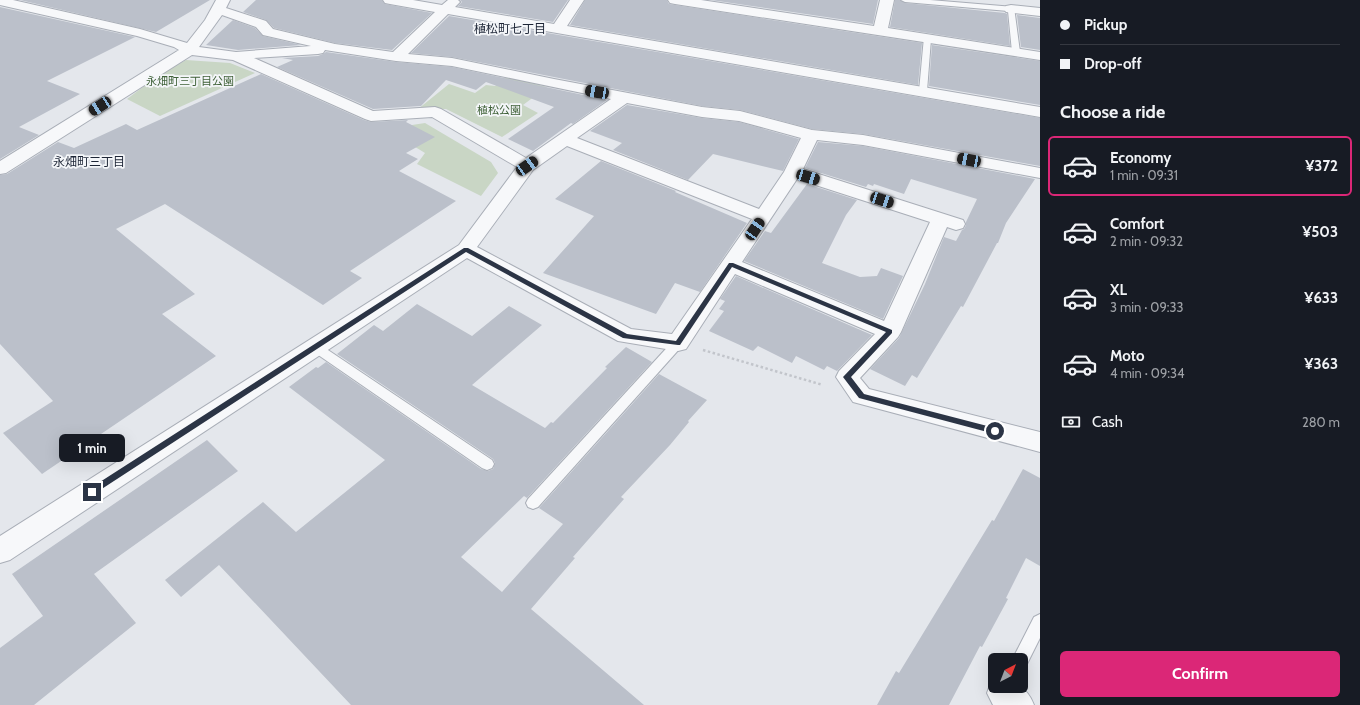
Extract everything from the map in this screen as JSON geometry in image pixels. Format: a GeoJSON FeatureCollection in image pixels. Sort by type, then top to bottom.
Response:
{"type":"FeatureCollection","features":[{"type":"Feature","properties":{"kind":"street"},"geometry":{"type":"LineString","coordinates":[[390,0],[1040,112]]}},
{"type":"Feature","properties":{"kind":"street"},"geometry":{"type":"LineString","coordinates":[[396,57],[455,0]]}},
{"type":"Feature","properties":{"kind":"street"},"geometry":{"type":"LineString","coordinates":[[558,29],[577,0]]}},
{"type":"Feature","properties":{"kind":"street"},"geometry":{"type":"LineString","coordinates":[[675,0],[1040,56]]}},
{"type":"Feature","properties":{"kind":"street"},"geometry":{"type":"LineString","coordinates":[[880,32],[887,0]]}},
{"type":"Feature","properties":{"kind":"street"},"geometry":{"type":"LineString","coordinates":[[1,1],[140,33],[179,44],[189,50],[236,56],[258,53],[292,53],[335,48]]}},
{"type":"Feature","properties":{"kind":"street"},"geometry":{"type":"LineString","coordinates":[[0,170],[189,50],[203,34],[221,5],[261,24],[268,32],[335,48],[396,57],[452,62],[554,84],[702,112],[740,116],[811,135],[863,140],[1040,173]]}},
{"type":"Feature","properties":{"kind":"street"},"geometry":{"type":"LineString","coordinates":[[1011,9],[1040,12]]}},
{"type":"Feature","properties":{"kind":"street"},"geometry":{"type":"LineString","coordinates":[[236,56],[371,116],[435,112],[527,166]]}},
{"type":"Feature","properties":{"kind":"street"},"geometry":{"type":"LineString","coordinates":[[0,551],[466,249],[527,166],[625,97]]}},
{"type":"Feature","properties":{"kind":"street"},"geometry":{"type":"LineString","coordinates":[[466,249],[626,336],[678,343],[793,172],[811,135]]}},
{"type":"Feature","properties":{"kind":"street"},"geometry":{"type":"LineString","coordinates":[[565,139],[763,217]]}},
{"type":"Feature","properties":{"kind":"street"},"geometry":{"type":"LineString","coordinates":[[793,172],[948,221],[890,332],[847,377],[861,396],[1040,442]]}},
{"type":"Feature","properties":{"kind":"street"},"geometry":{"type":"LineString","coordinates":[[731,264],[890,332]]}},
{"type":"Feature","properties":{"kind":"lane"},"geometry":{"type":"LineString","coordinates":[[905,0],[1011,9],[1016,52]]}},
{"type":"Feature","properties":{"kind":"lane"},"geometry":{"type":"LineString","coordinates":[[923,91],[927,39]]}},
{"type":"Feature","properties":{"kind":"lane"},"geometry":{"type":"LineString","coordinates":[[533,503],[678,343]]}},
{"type":"Feature","properties":{"kind":"lane"},"geometry":{"type":"LineString","coordinates":[[315,347],[487,464]]}},
{"type":"Feature","properties":{"kind":"lane"},"geometry":{"type":"LineString","coordinates":[[1024,653],[1040,622]]}},
{"type":"Feature","properties":{"kind":"path"},"geometry":{"type":"LineString","coordinates":[[678,343],[861,396]]}},
{"type":"Feature","properties":{"kind":"green space","name":"永畑町三丁目公園"},"geometry":{"type":"Polygon","coordinates":[[[186,60],[230,63],[255,73],[160,116],[127,99],[159,75],[186,60]]]}},
{"type":"Feature","properties":{"kind":"green space","name":"植松公園"},"geometry":{"type":"Polygon","coordinates":[[[507,77],[547,87],[523,105],[538,113],[502,137],[446,109],[418,109],[449,84],[475,93],[486,85],[495,86],[507,77]]]}},
{"type":"Feature","properties":{"kind":"green space"},"geometry":{"type":"Polygon","coordinates":[[[425,123],[491,162],[498,173],[481,196],[417,164],[425,153],[386,129],[425,123]]]}},
{"type":"Feature","properties":{"kind":"building"},"geometry":{"type":"Polygon","coordinates":[[[20,0],[210,0],[156,32],[20,0]]]}},
{"type":"Feature","properties":{"kind":"building"},"geometry":{"type":"Polygon","coordinates":[[[256,0],[382,0],[385,4],[432,13],[392,50],[335,43],[274,28],[266,20],[243,12],[256,0]]]}},
{"type":"Feature","properties":{"kind":"building"},"geometry":{"type":"Polygon","coordinates":[[[460,0],[568,0],[553,22],[458,6],[462,2],[460,0]]]}},
{"type":"Feature","properties":{"kind":"building"},"geometry":{"type":"Polygon","coordinates":[[[585,0],[667,0],[669,4],[922,43],[918,85],[570,25],[585,0]]]}},
{"type":"Feature","properties":{"kind":"building"},"geometry":{"type":"Polygon","coordinates":[[[711,0],[878,0],[873,24],[711,0]]]}},
{"type":"Feature","properties":{"kind":"building"},"geometry":{"type":"Polygon","coordinates":[[[895,0],[900,0],[905,3],[1005,13],[1007,14],[1010,46],[890,27],[895,0]]]}},
{"type":"Feature","properties":{"kind":"building"},"geometry":{"type":"Polygon","coordinates":[[[0,7],[135,37],[47,81],[80,94],[19,127],[39,135],[0,159],[0,7]]]}},
{"type":"Feature","properties":{"kind":"building"},"geometry":{"type":"Polygon","coordinates":[[[1017,15],[1040,18],[1040,50],[1021,47],[1017,15]]]}},
{"type":"Feature","properties":{"kind":"building"},"geometry":{"type":"Polygon","coordinates":[[[449,16],[1040,118],[1040,166],[863,134],[812,129],[740,110],[702,106],[452,57],[411,53],[449,16]]]}},
{"type":"Feature","properties":{"kind":"building"},"geometry":{"type":"Polygon","coordinates":[[[233,20],[255,28],[263,36],[301,45],[238,50],[206,45],[233,20]]]}},
{"type":"Feature","properties":{"kind":"building"},"geometry":{"type":"Polygon","coordinates":[[[932,45],[1040,61],[1040,105],[929,86],[932,45]]]}},
{"type":"Feature","properties":{"kind":"building"},"geometry":{"type":"Polygon","coordinates":[[[326,52],[396,62],[452,67],[607,100],[573,124],[571,123],[533,151],[508,139],[554,107],[486,82],[476,90],[446,80],[421,106],[373,109],[277,67],[293,60],[282,58],[318,56],[326,52]]]}},
{"type":"Feature","properties":{"kind":"building"},"geometry":{"type":"Polygon","coordinates":[[[261,74],[364,120],[371,122],[408,120],[406,122],[435,137],[406,153],[418,159],[399,171],[456,201],[350,271],[362,278],[323,305],[165,204],[116,229],[195,294],[162,314],[216,356],[42,474],[3,433],[53,401],[0,344],[0,175],[7,174],[58,142],[74,148],[126,124],[137,130],[261,74]]]}},
{"type":"Feature","properties":{"kind":"building"},"geometry":{"type":"Polygon","coordinates":[[[627,105],[702,118],[739,122],[799,139],[783,171],[713,154],[688,180],[613,150],[622,143],[590,131],[627,105]]]}},
{"type":"Feature","properties":{"kind":"building"},"geometry":{"type":"Polygon","coordinates":[[[818,142],[863,146],[1035,179],[1006,223],[998,243],[963,307],[961,306],[917,378],[912,375],[905,386],[870,369],[899,338],[925,284],[944,237],[956,241],[966,225],[977,199],[911,179],[904,194],[874,184],[873,186],[868,184],[866,187],[805,168],[818,142]]]}},
{"type":"Feature","properties":{"kind":"building"},"geometry":{"type":"Polygon","coordinates":[[[601,161],[676,191],[675,192],[747,223],[700,292],[675,283],[656,314],[543,273],[594,216],[555,199],[601,161]]]}},
{"type":"Feature","properties":{"kind":"building"},"geometry":{"type":"Polygon","coordinates":[[[807,184],[857,200],[846,215],[822,263],[860,277],[877,276],[881,268],[903,276],[883,319],[744,261],[765,231],[771,233],[807,184]]]}},
{"type":"Feature","properties":{"kind":"building"},"geometry":{"type":"Polygon","coordinates":[[[736,276],[872,335],[837,371],[827,366],[824,370],[796,356],[792,363],[758,346],[753,351],[709,331],[724,311],[719,309],[725,301],[720,299],[736,276]]]}},
{"type":"Feature","properties":{"kind":"building"},"geometry":{"type":"Polygon","coordinates":[[[417,304],[472,336],[509,306],[542,325],[472,385],[545,428],[551,422],[553,423],[607,368],[605,367],[626,347],[652,362],[527,498],[524,496],[461,557],[502,592],[563,524],[539,508],[659,374],[707,400],[688,421],[689,422],[670,445],[621,497],[624,499],[573,557],[575,558],[531,609],[644,705],[351,705],[219,565],[181,597],[165,580],[263,502],[296,532],[385,460],[289,387],[316,367],[318,368],[326,362],[481,469],[488,471],[493,469],[495,463],[493,459],[337,354],[374,325],[383,331],[417,304]]]}},
{"type":"Feature","properties":{"kind":"building"},"geometry":{"type":"Polygon","coordinates":[[[207,440],[238,471],[94,574],[136,623],[34,705],[0,705],[0,648],[43,616],[12,574],[207,440]]]}},
{"type":"Feature","properties":{"kind":"building"},"geometry":{"type":"Polygon","coordinates":[[[1023,469],[1040,478],[1040,566],[1026,558],[1006,598],[1008,599],[982,647],[980,646],[949,705],[877,705],[896,671],[899,673],[992,520],[994,521],[1023,469]]]}},
{"type":"Feature","properties":{"kind":"district","name":"植松町七丁目"},"geometry":{"type":"Point","coordinates":[510,28]}},
{"type":"Feature","properties":{"kind":"district","name":"永畑町三丁目"},"geometry":{"type":"Point","coordinates":[89,161]}},
{"type":"Feature","properties":{"kind":"route"},"geometry":{"type":"LineString","coordinates":[[92,492],[466,249],[626,336],[678,343],[731,264],[890,332],[847,377],[861,396],[995,431]]}}]}
